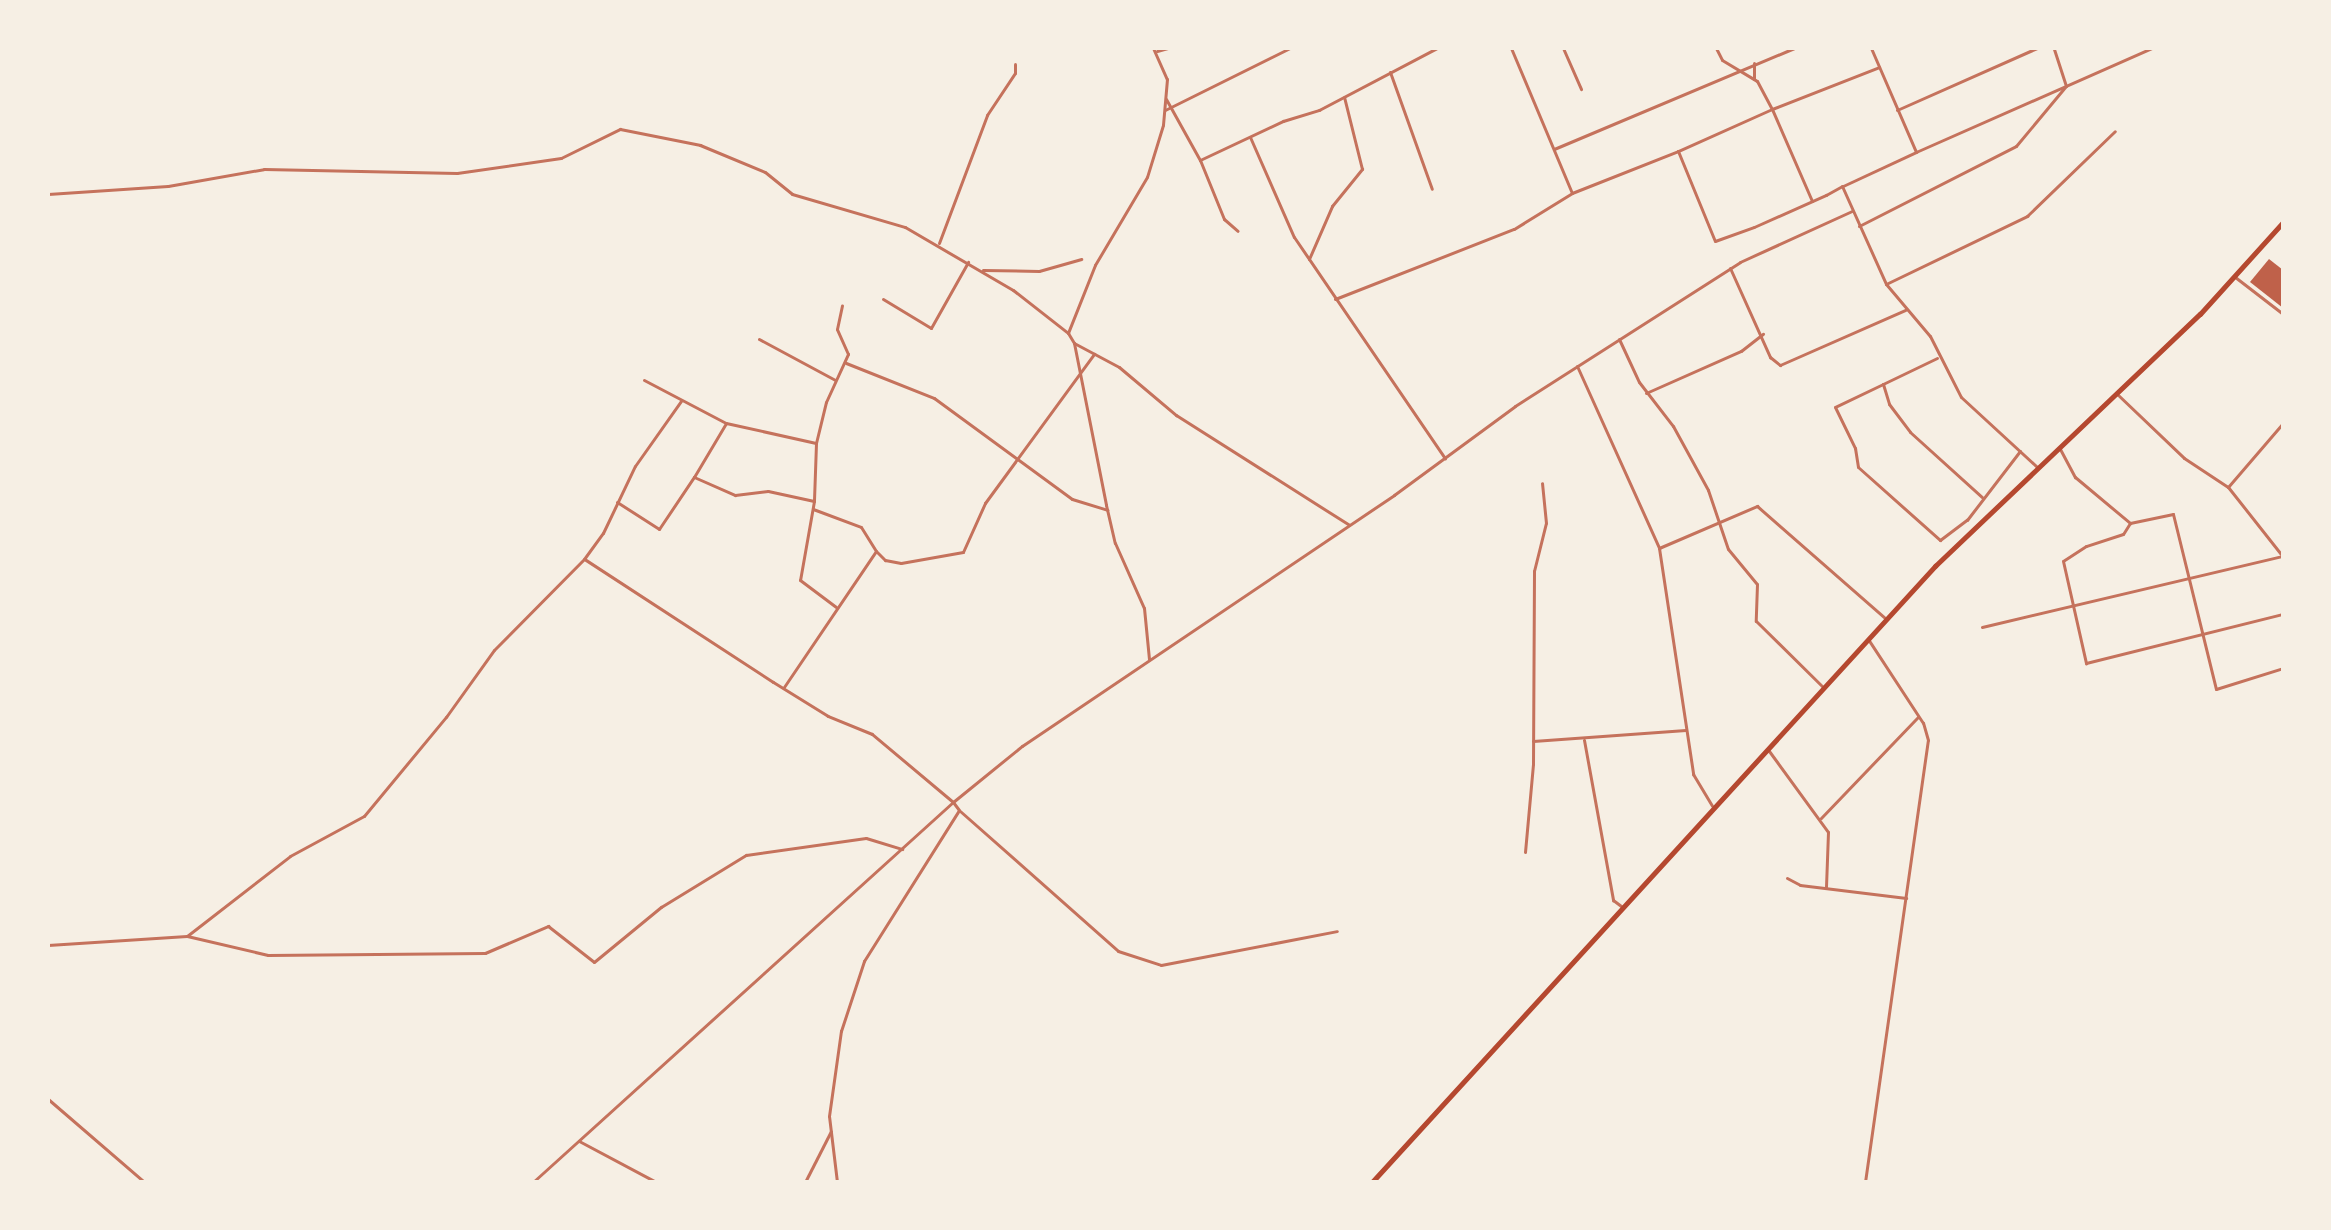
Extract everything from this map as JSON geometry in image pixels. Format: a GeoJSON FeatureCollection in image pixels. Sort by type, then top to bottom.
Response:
{"type":"FeatureCollection","features":[{"type":"Feature","properties":{"kind":"highway"},"geometry":{"type":"LineString","coordinates":[[1372,1182],[1712,806],[1886,619],[2036,466],[2116,393],[2235,276],[2283,222]]}},
{"type":"Feature","properties":{"kind":"street"},"geometry":{"type":"LineString","coordinates":[[1068,333],[1095,265],[1147,177],[1166,99],[1167,79],[1154,50],[1168,48]]}},
{"type":"Feature","properties":{"kind":"street"},"geometry":{"type":"LineString","coordinates":[[1165,110],[1290,48]]}},
{"type":"Feature","properties":{"kind":"street"},"geometry":{"type":"LineString","coordinates":[[1200,160],[1344,97],[1437,48]]}},
{"type":"Feature","properties":{"kind":"street"},"geometry":{"type":"LineString","coordinates":[[1511,48],[1572,193]]}},
{"type":"Feature","properties":{"kind":"street"},"geometry":{"type":"LineString","coordinates":[[1563,48],[1581,89]]}},
{"type":"Feature","properties":{"kind":"street"},"geometry":{"type":"LineString","coordinates":[[1716,48],[1735,69],[1754,79]]}},
{"type":"Feature","properties":{"kind":"street"},"geometry":{"type":"LineString","coordinates":[[1554,149],[1735,69],[1794,48]]}},
{"type":"Feature","properties":{"kind":"street"},"geometry":{"type":"LineString","coordinates":[[1871,48],[1916,152]]}},
{"type":"Feature","properties":{"kind":"street"},"geometry":{"type":"LineString","coordinates":[[1897,110],[2037,48]]}},
{"type":"Feature","properties":{"kind":"street"},"geometry":{"type":"LineString","coordinates":[[2054,48],[2066,86]]}},
{"type":"Feature","properties":{"kind":"street"},"geometry":{"type":"LineString","coordinates":[[1678,151],[1715,241],[1812,201],[2152,48]]}},
{"type":"Feature","properties":{"kind":"street"},"geometry":{"type":"LineString","coordinates":[[1754,63],[1754,79],[1772,109],[1812,201]]}},
{"type":"Feature","properties":{"kind":"street"},"geometry":{"type":"LineString","coordinates":[[938,243],[987,115],[1015,73],[1015,64]]}},
{"type":"Feature","properties":{"kind":"street"},"geometry":{"type":"LineString","coordinates":[[1335,299],[1523,225],[1572,193],[1879,67]]}},
{"type":"Feature","properties":{"kind":"street"},"geometry":{"type":"LineString","coordinates":[[1390,72],[1432,189]]}},
{"type":"Feature","properties":{"kind":"street"},"geometry":{"type":"LineString","coordinates":[[1859,226],[2016,146],[2066,86]]}},
{"type":"Feature","properties":{"kind":"street"},"geometry":{"type":"LineString","coordinates":[[1308,261],[1332,206],[1362,169],[1344,97]]}},
{"type":"Feature","properties":{"kind":"street"},"geometry":{"type":"LineString","coordinates":[[1166,99],[1200,160],[1224,219],[1238,231]]}},
{"type":"Feature","properties":{"kind":"street"},"geometry":{"type":"LineString","coordinates":[[48,194],[168,186],[264,169],[457,173],[561,158],[620,129],[700,145],[765,172],[792,194],[905,227],[980,269],[1068,333],[1074,343],[1082,369],[1107,510],[1144,608],[1149,659]]}},
{"type":"Feature","properties":{"kind":"street"},"geometry":{"type":"LineString","coordinates":[[1886,284],[2027,216],[2115,131]]}},
{"type":"Feature","properties":{"kind":"street"},"geometry":{"type":"LineString","coordinates":[[1250,137],[1308,261],[1378,353],[1445,458]]}},
{"type":"Feature","properties":{"kind":"street"},"geometry":{"type":"LineString","coordinates":[[1842,186],[1886,284],[1930,336],[1961,397],[2036,466]]}},
{"type":"Feature","properties":{"kind":"street"},"geometry":{"type":"LineString","coordinates":[[533,1182],[953,802],[1022,746],[1619,338],[1730,268],[1852,211]]}},
{"type":"Feature","properties":{"kind":"street"},"geometry":{"type":"LineString","coordinates":[[980,269],[1039,271],[1081,259]]}},
{"type":"Feature","properties":{"kind":"street"},"geometry":{"type":"LineString","coordinates":[[883,299],[931,328],[968,262]]}},
{"type":"Feature","properties":{"kind":"street"},"geometry":{"type":"LineString","coordinates":[[1730,268],[1763,334],[1770,357],[1780,365],[1905,310]]}},
{"type":"Feature","properties":{"kind":"street"},"geometry":{"type":"LineString","coordinates":[[2235,276],[2283,314]]}},
{"type":"Feature","properties":{"kind":"street"},"geometry":{"type":"LineString","coordinates":[[836,607],[800,580],[814,501],[816,443],[835,380],[846,363],[847,348],[837,329],[842,306]]}},
{"type":"Feature","properties":{"kind":"street"},"geometry":{"type":"LineString","coordinates":[[1646,393],[1741,351],[1763,334]]}},
{"type":"Feature","properties":{"kind":"street"},"geometry":{"type":"LineString","coordinates":[[1619,338],[1646,393],[1680,438],[1720,519],[1728,549],[1757,584],[1756,621],[1823,687]]}},
{"type":"Feature","properties":{"kind":"street"},"geometry":{"type":"LineString","coordinates":[[759,339],[835,380]]}},
{"type":"Feature","properties":{"kind":"street"},"geometry":{"type":"LineString","coordinates":[[1074,343],[1119,367],[1176,415],[1349,525]]}},
{"type":"Feature","properties":{"kind":"street"},"geometry":{"type":"LineString","coordinates":[[813,509],[861,527],[885,560],[901,563],[963,552],[985,503],[1094,354]]}},
{"type":"Feature","properties":{"kind":"street"},"geometry":{"type":"LineString","coordinates":[[1938,357],[1835,407],[1855,448],[1858,467],[1940,540],[1967,520],[2020,451]]}},
{"type":"Feature","properties":{"kind":"street"},"geometry":{"type":"LineString","coordinates":[[846,363],[934,398],[1016,461],[1072,499],[1107,510]]}},
{"type":"Feature","properties":{"kind":"street"},"geometry":{"type":"LineString","coordinates":[[1577,366],[1659,548],[1693,774],[1712,806]]}},
{"type":"Feature","properties":{"kind":"street"},"geometry":{"type":"LineString","coordinates":[[644,380],[726,423],[816,443]]}},
{"type":"Feature","properties":{"kind":"street"},"geometry":{"type":"LineString","coordinates":[[1883,384],[1889,404],[1910,432],[1982,497]]}},
{"type":"Feature","properties":{"kind":"street"},"geometry":{"type":"LineString","coordinates":[[1982,627],[2283,556],[2228,487],[2184,458],[2116,393]]}},
{"type":"Feature","properties":{"kind":"street"},"geometry":{"type":"LineString","coordinates":[[187,936],[290,856],[364,816],[446,717],[494,650],[584,559],[616,502],[681,401]]}},
{"type":"Feature","properties":{"kind":"street"},"geometry":{"type":"LineString","coordinates":[[616,502],[661,529],[726,423]]}},
{"type":"Feature","properties":{"kind":"street"},"geometry":{"type":"LineString","coordinates":[[2228,487],[2283,423]]}},
{"type":"Feature","properties":{"kind":"street"},"geometry":{"type":"LineString","coordinates":[[2058,446],[2075,477],[2130,523]]}},
{"type":"Feature","properties":{"kind":"street"},"geometry":{"type":"LineString","coordinates":[[694,477],[735,495],[768,491],[814,501]]}},
{"type":"Feature","properties":{"kind":"street"},"geometry":{"type":"LineString","coordinates":[[1525,852],[1533,741],[1534,571],[1546,523],[1542,483]]}},
{"type":"Feature","properties":{"kind":"street"},"geometry":{"type":"LineString","coordinates":[[1659,548],[1720,519],[1757,506],[1771,515],[1886,619]]}},
{"type":"Feature","properties":{"kind":"street"},"geometry":{"type":"LineString","coordinates":[[2283,614],[2199,634],[2086,663],[2063,561],[2067,555],[2123,534],[2130,523],[2173,514],[2199,634],[2216,689],[2283,668]]}},
{"type":"Feature","properties":{"kind":"street"},"geometry":{"type":"LineString","coordinates":[[783,687],[876,551]]}},
{"type":"Feature","properties":{"kind":"street"},"geometry":{"type":"LineString","coordinates":[[584,559],[783,687],[884,742],[1118,951],[1161,965],[1337,931]]}},
{"type":"Feature","properties":{"kind":"street"},"geometry":{"type":"LineString","coordinates":[[1865,1182],[1928,740],[1918,717],[1868,639]]}},
{"type":"Feature","properties":{"kind":"street"},"geometry":{"type":"LineString","coordinates":[[1821,818],[1918,717]]}},
{"type":"Feature","properties":{"kind":"street"},"geometry":{"type":"LineString","coordinates":[[1533,741],[1584,740],[1686,730]]}},
{"type":"Feature","properties":{"kind":"street"},"geometry":{"type":"LineString","coordinates":[[1584,740],[1613,900],[1621,906]]}},
{"type":"Feature","properties":{"kind":"street"},"geometry":{"type":"LineString","coordinates":[[1766,748],[1821,818],[1828,832],[1826,887]]}},
{"type":"Feature","properties":{"kind":"street"},"geometry":{"type":"LineString","coordinates":[[2283,780],[2283,807]]}},
{"type":"Feature","properties":{"kind":"street"},"geometry":{"type":"LineString","coordinates":[[837,1182],[831,1131],[841,1031],[864,961],[959,810]]}},
{"type":"Feature","properties":{"kind":"street"},"geometry":{"type":"LineString","coordinates":[[48,945],[187,936],[268,955],[485,953],[548,926],[594,962],[661,907],[746,855],[866,838],[902,849]]}},
{"type":"Feature","properties":{"kind":"street"},"geometry":{"type":"LineString","coordinates":[[1787,878],[1826,887],[1906,898]]}},
{"type":"Feature","properties":{"kind":"street"},"geometry":{"type":"LineString","coordinates":[[48,1099],[144,1182]]}},
{"type":"Feature","properties":{"kind":"street"},"geometry":{"type":"LineString","coordinates":[[805,1182],[831,1131]]}},
{"type":"Feature","properties":{"kind":"street"},"geometry":{"type":"LineString","coordinates":[[579,1141],[656,1182]]}},
{"type":"Feature","properties":{"kind":"building"},"geometry":{"type":"Polygon","coordinates":[[[2269,259],[2283,270],[2283,308],[2250,282],[2269,259]]]}}]}
